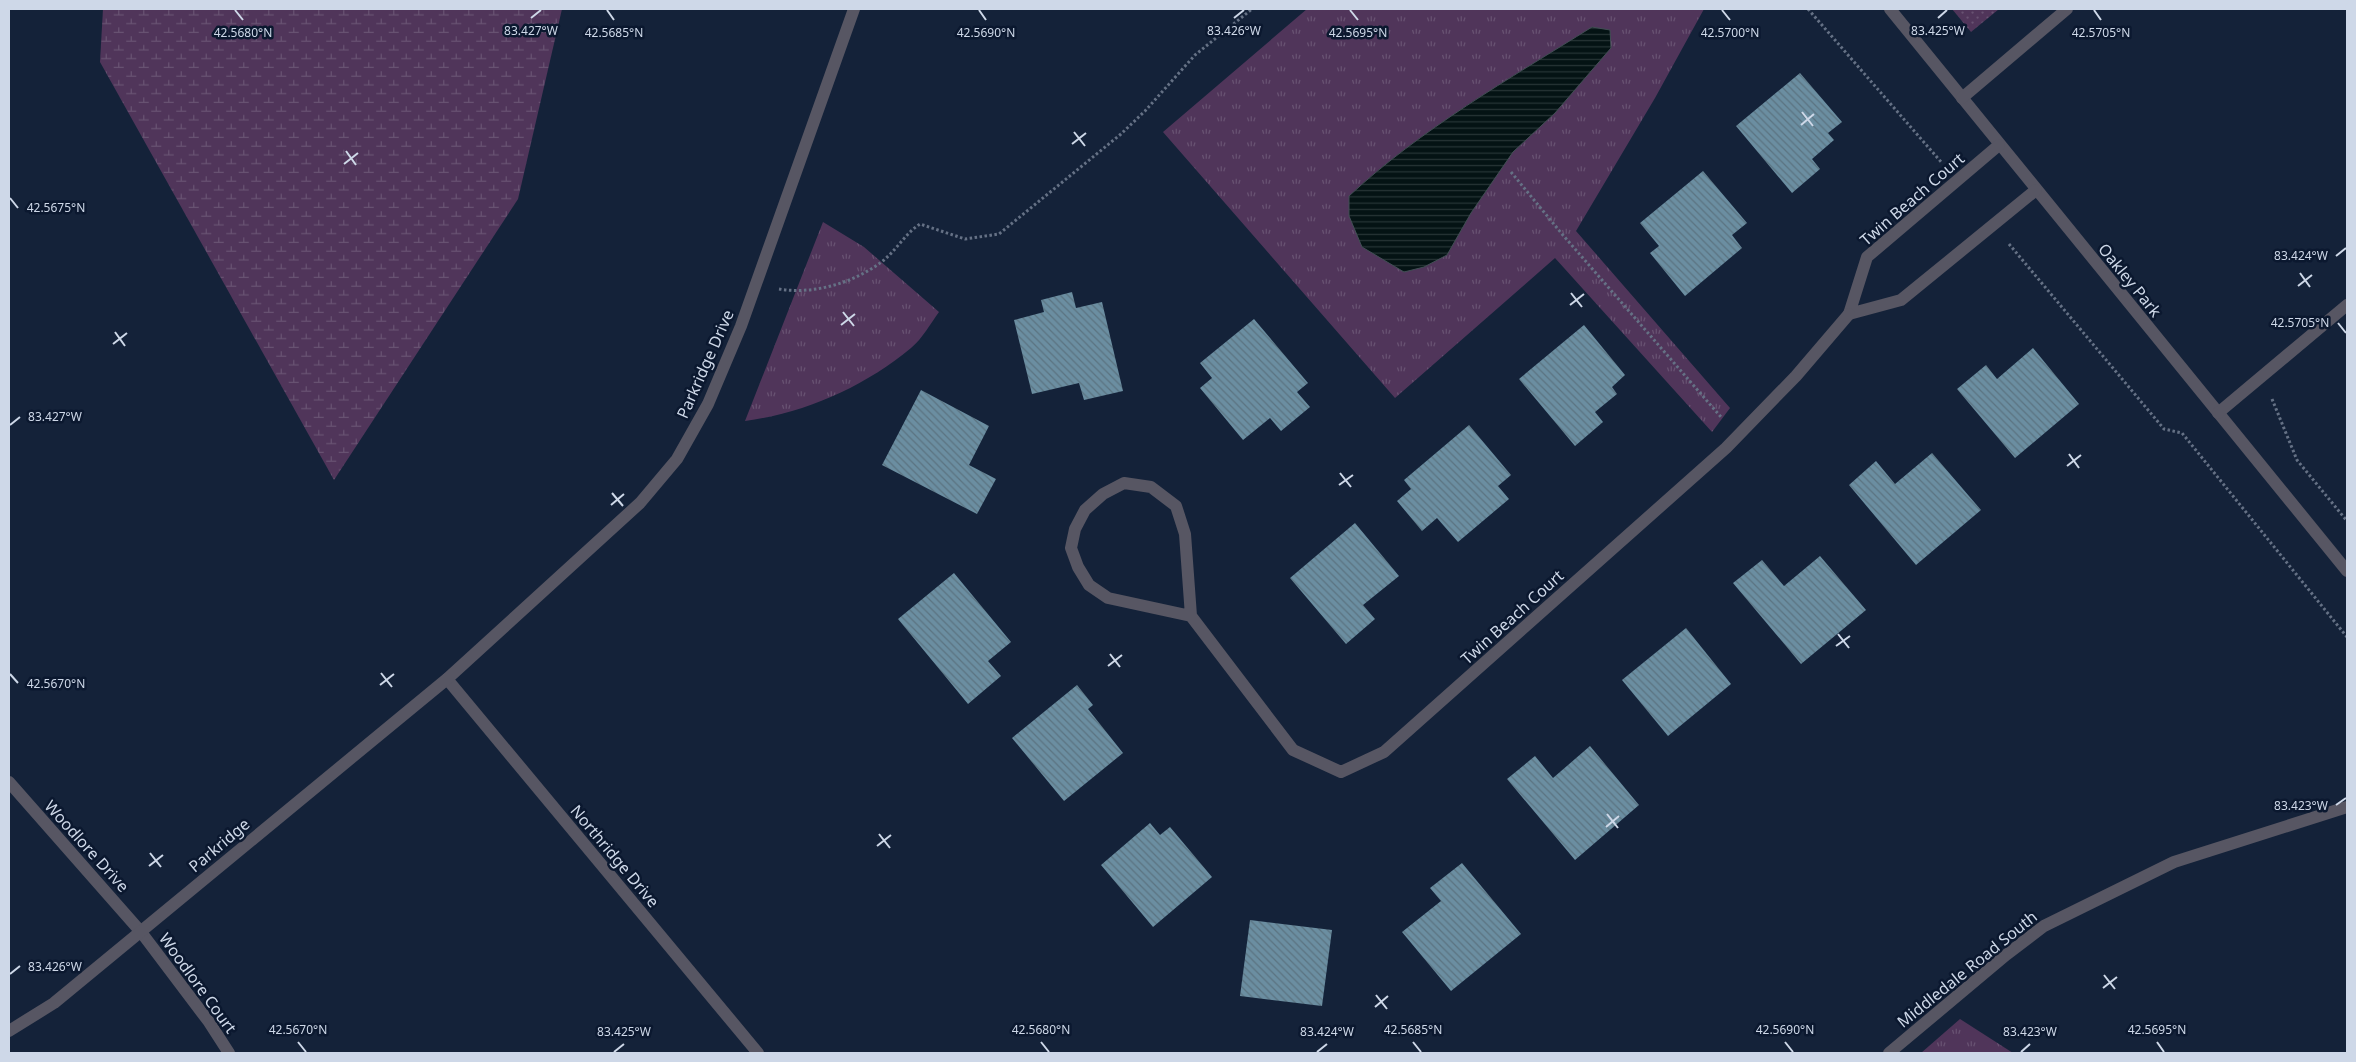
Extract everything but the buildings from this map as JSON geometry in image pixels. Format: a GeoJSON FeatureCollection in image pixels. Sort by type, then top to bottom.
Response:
{"type":"FeatureCollection","features":[{"type":"Feature","properties":{"kind":"street","name":"Parkridge Drive"},"geometry":{"type":"LineString","coordinates":[[447,679],[640,504],[677,459],[708,404],[758,282],[854,9]]}},
{"type":"Feature","properties":{"kind":"street","name":"Oakley Park"},"geometry":{"type":"LineString","coordinates":[[1890,9],[2347,571]]}},
{"type":"Feature","properties":{"kind":"street"},"geometry":{"type":"LineString","coordinates":[[1962,98],[2067,9]]}},
{"type":"Feature","properties":{"kind":"street","name":"Twin Beach Court"},"geometry":{"type":"LineString","coordinates":[[1191,616],[1292,750],[1340,772],[1384,752],[1738,436],[1796,376],[1849,314],[1867,258],[1999,145]]}},
{"type":"Feature","properties":{"kind":"street"},"geometry":{"type":"LineString","coordinates":[[1849,314],[1901,300],[2036,190]]}},
{"type":"Feature","properties":{"kind":"street"},"geometry":{"type":"LineString","coordinates":[[2218,413],[2347,305]]}},
{"type":"Feature","properties":{"kind":"street"},"geometry":{"type":"LineString","coordinates":[[1124,483],[1151,487],[1176,506],[1185,534],[1191,616],[1108,598],[1089,585],[1078,567],[1071,548],[1074,529],[1085,510],[1103,494],[1124,483]]}},
{"type":"Feature","properties":{"kind":"street","name":"Parkridge"},"geometry":{"type":"LineString","coordinates":[[9,1031],[54,1003],[447,679]]}},
{"type":"Feature","properties":{"kind":"street","name":"Northridge Drive"},"geometry":{"type":"LineString","coordinates":[[447,679],[758,1053]]}},
{"type":"Feature","properties":{"kind":"street","name":"Woodlore Drive"},"geometry":{"type":"LineString","coordinates":[[9,782],[141,932]]}},
{"type":"Feature","properties":{"kind":"street","name":"Middledale Road South"},"geometry":{"type":"LineString","coordinates":[[1889,1053],[2006,955],[2044,926],[2174,862],[2347,806]]}},
{"type":"Feature","properties":{"kind":"street","name":"Woodlore Court"},"geometry":{"type":"LineString","coordinates":[[141,932],[209,1022],[228,1053]]}},
{"type":"Feature","properties":{"kind":"path"},"geometry":{"type":"LineString","coordinates":[[758,282],[794,292],[831,286],[884,260],[920,224],[965,239],[999,234],[1121,134],[1145,111],[1195,55],[1252,9]]}},
{"type":"Feature","properties":{"kind":"path"},"geometry":{"type":"LineString","coordinates":[[1808,9],[1957,182]]}},
{"type":"Feature","properties":{"kind":"path"},"geometry":{"type":"LineString","coordinates":[[1511,172],[1738,436]]}},
{"type":"Feature","properties":{"kind":"path"},"geometry":{"type":"LineString","coordinates":[[1994,224],[2164,429],[2182,433],[2347,637]]}},
{"type":"Feature","properties":{"kind":"path"},"geometry":{"type":"LineString","coordinates":[[2263,376],[2297,460],[2347,520]]}},
{"type":"Feature","properties":{"kind":"green space"},"geometry":{"type":"Polygon","coordinates":[[[103,9],[562,9],[518,199],[334,480],[100,62],[103,9]]]}},
{"type":"Feature","properties":{"kind":"green space"},"geometry":{"type":"Polygon","coordinates":[[[1307,9],[1704,9],[1655,98],[1576,231],[1730,408],[1712,432],[1555,258],[1395,398],[1163,132],[1307,9]]]}},
{"type":"Feature","properties":{"kind":"green space"},"geometry":{"type":"Polygon","coordinates":[[[1952,9],[1999,9],[1971,32],[1952,9]]]}},
{"type":"Feature","properties":{"kind":"green space"},"geometry":{"type":"Polygon","coordinates":[[[823,222],[864,247],[939,312],[923,336],[911,348],[874,375],[811,405],[790,412],[745,421],[823,222]]]}},
{"type":"Feature","properties":{"kind":"green space"},"geometry":{"type":"Polygon","coordinates":[[[1960,1019],[2013,1053],[1921,1053],[1960,1019]]]}},
{"type":"Feature","properties":{"kind":"shaded area"},"geometry":{"type":"Polygon","coordinates":[[[1592,27],[1610,30],[1611,48],[1555,113],[1513,152],[1471,213],[1447,255],[1424,267],[1404,272],[1362,247],[1349,216],[1349,196],[1406,149],[1466,106],[1592,27]]]}}]}
